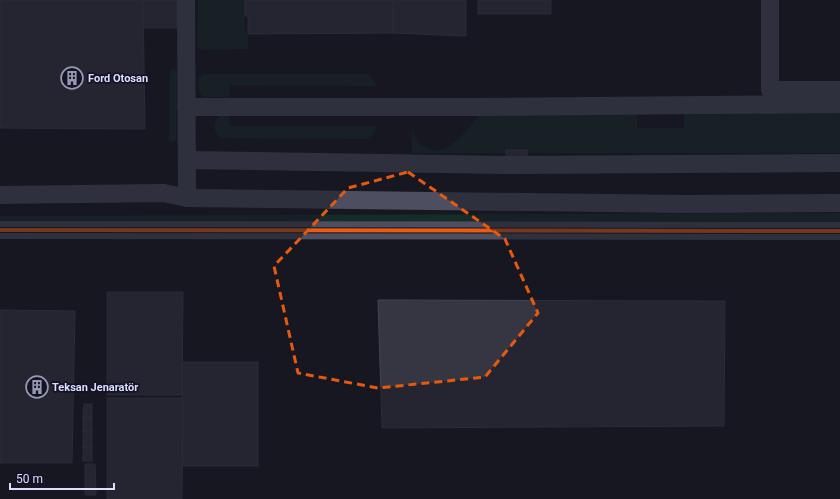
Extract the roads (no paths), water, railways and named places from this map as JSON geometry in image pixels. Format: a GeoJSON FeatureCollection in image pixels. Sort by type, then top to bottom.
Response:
{"type":"FeatureCollection","features":[{"type":"Feature","properties":{"kind":"street"},"geometry":{"type":"LineString","coordinates":[[186,0],[187,198]]}},
{"type":"Feature","properties":{"kind":"street"},"geometry":{"type":"LineString","coordinates":[[770,0],[770,90],[840,90]]}},
{"type":"Feature","properties":{"kind":"street"},"geometry":{"type":"LineString","coordinates":[[186,107],[475,107],[840,104]]}},
{"type":"Feature","properties":{"kind":"street"},"geometry":{"type":"LineString","coordinates":[[187,160],[506,165],[840,163]]}},
{"type":"Feature","properties":{"kind":"street"},"geometry":{"type":"LineString","coordinates":[[0,195],[164,193],[187,198],[670,204],[840,203]]}},
{"type":"Feature","properties":{"kind":"street"},"geometry":{"type":"LineString","coordinates":[[0,230],[840,231]]}},
{"type":"Feature","properties":{"kind":"place","name":"Ford Otosan"},"geometry":{"type":"Point","coordinates":[72,78]}},
{"type":"Feature","properties":{"kind":"place","name":"Teksan Jenaratör"},"geometry":{"type":"Point","coordinates":[37,387]}}]}
